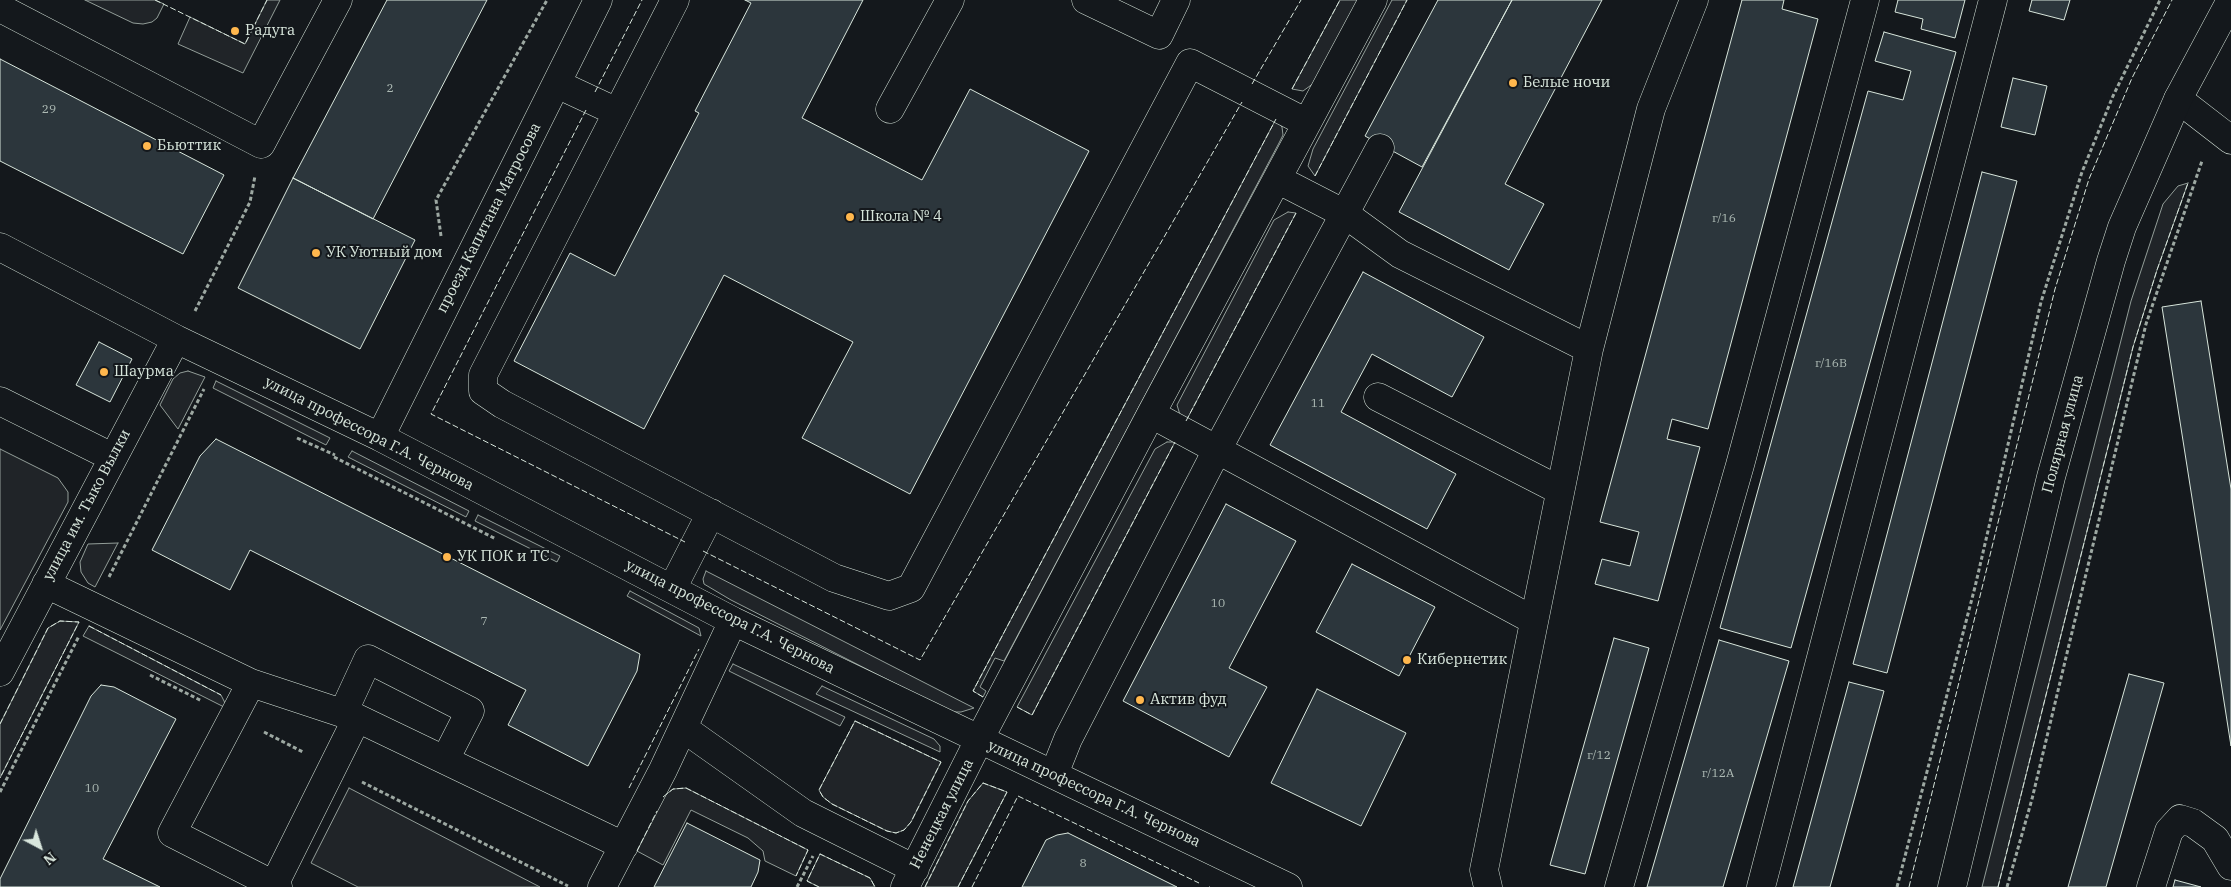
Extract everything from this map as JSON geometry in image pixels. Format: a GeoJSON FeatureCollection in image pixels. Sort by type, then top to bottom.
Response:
{"type":"FeatureCollection","features":[{"type":"Feature","properties":{"kind":"street"},"geometry":{"type":"LineString","coordinates":[[0,8],[261,144],[338,0]]}},
{"type":"Feature","properties":{"kind":"street","name":"проезд Капитана Матросова"},"geometry":{"type":"LineString","coordinates":[[380,437],[598,0]]}},
{"type":"Feature","properties":{"kind":"street"},"geometry":{"type":"LineString","coordinates":[[675,0],[484,375],[483,390],[502,404],[834,578],[889,596],[911,588],[1190,63]]}},
{"type":"Feature","properties":{"kind":"street"},"geometry":{"type":"LineString","coordinates":[[890,109],[950,0]]}},
{"type":"Feature","properties":{"kind":"street"},"geometry":{"type":"LineString","coordinates":[[1086,0],[1159,35],[1190,63],[1307,123]]}},
{"type":"Feature","properties":{"kind":"street"},"geometry":{"type":"LineString","coordinates":[[1159,35],[1176,0]]}},
{"type":"Feature","properties":{"kind":"street","name":"Ненецкая улица"},"geometry":{"type":"LineString","coordinates":[[910,878],[979,740],[1373,0]]}},
{"type":"Feature","properties":{"kind":"street"},"geometry":{"type":"LineString","coordinates":[[1488,887],[1484,870],[1532,620],[1589,349],[1651,109],[1694,0]]}},
{"type":"Feature","properties":{"kind":"street"},"geometry":{"type":"LineString","coordinates":[[1619,887],[1740,465],[1865,0]]}},
{"type":"Feature","properties":{"kind":"street"},"geometry":{"type":"LineString","coordinates":[[1761,887],[1993,0]]}},
{"type":"Feature","properties":{"kind":"street","name":"Полярная улица"},"geometry":{"type":"LineString","coordinates":[[1952,887],[2051,477],[2111,261],[2122,228],[2178,100],[2231,0]]}},
{"type":"Feature","properties":{"kind":"street"},"geometry":{"type":"LineString","coordinates":[[557,84],[617,112]]}},
{"type":"Feature","properties":{"kind":"street"},"geometry":{"type":"LineString","coordinates":[[2178,100],[2222,133]]}},
{"type":"Feature","properties":{"kind":"street"},"geometry":{"type":"LineString","coordinates":[[1054,774],[1068,739],[1217,450],[1380,148]]}},
{"type":"Feature","properties":{"kind":"street"},"geometry":{"type":"LineString","coordinates":[[1277,179],[1345,214],[1400,254],[1589,349]]}},
{"type":"Feature","properties":{"kind":"street","name":"улица профессора Г.А. Чернова"},"geometry":{"type":"LineString","coordinates":[[0,247],[176,339],[380,437],[733,621],[1288,887]]}},
{"type":"Feature","properties":{"kind":"street","name":"улица им. Тыко Вылки"},"geometry":{"type":"LineString","coordinates":[[0,672],[176,339]]}},
{"type":"Feature","properties":{"kind":"street"},"geometry":{"type":"LineString","coordinates":[[1378,397],[1559,490]]}},
{"type":"Feature","properties":{"kind":"street"},"geometry":{"type":"LineString","coordinates":[[0,401],[112,457]]}},
{"type":"Feature","properties":{"kind":"street"},"geometry":{"type":"LineString","coordinates":[[1151,414],[1532,620]]}},
{"type":"Feature","properties":{"kind":"street"},"geometry":{"type":"LineString","coordinates":[[672,589],[711,513]]}},
{"type":"Feature","properties":{"kind":"street"},"geometry":{"type":"LineString","coordinates":[[46,584],[251,683],[350,715],[624,846]]}},
{"type":"Feature","properties":{"kind":"street"},"geometry":{"type":"LineString","coordinates":[[602,887],[684,728],[733,621]]}},
{"type":"Feature","properties":{"kind":"street"},"geometry":{"type":"LineString","coordinates":[[251,683],[172,833],[276,886],[350,715],[368,659],[470,711],[445,760]]}},
{"type":"Feature","properties":{"kind":"street"},"geometry":{"type":"LineString","coordinates":[[684,728],[803,813],[910,878]]}},
{"type":"Feature","properties":{"kind":"street"},"geometry":{"type":"LineString","coordinates":[[2151,887],[2169,831],[2180,819],[2193,823],[2215,839],[2231,866]]}},
{"type":"Feature","properties":{"kind":"path"},"geometry":{"type":"LineString","coordinates":[[442,238],[436,200],[547,0]]}},
{"type":"Feature","properties":{"kind":"path"},"geometry":{"type":"LineString","coordinates":[[1897,887],[1975,587],[2041,302],[2082,172],[2112,96],[2160,0]]}},
{"type":"Feature","properties":{"kind":"path"},"geometry":{"type":"LineString","coordinates":[[2007,887],[2032,799],[2146,324],[2222,133]]}},
{"type":"Feature","properties":{"kind":"path"},"geometry":{"type":"LineString","coordinates":[[202,317],[194,313],[250,202],[261,144]]}},
{"type":"Feature","properties":{"kind":"path"},"geometry":{"type":"LineString","coordinates":[[0,792],[219,360]]}},
{"type":"Feature","properties":{"kind":"shaded area"},"geometry":{"type":"Polygon","coordinates":[[[85,0],[155,0],[164,4],[157,18],[152,22],[143,24],[133,23],[85,0]]]}},
{"type":"Feature","properties":{"kind":"shaded area"},"geometry":{"type":"Polygon","coordinates":[[[267,0],[280,0],[243,73],[178,44],[190,17],[245,44],[267,0]]]}},
{"type":"Feature","properties":{"kind":"shaded area"},"geometry":{"type":"Polygon","coordinates":[[[1340,0],[1358,0],[1314,83],[1303,91],[1292,89],[1340,0]]]}},
{"type":"Feature","properties":{"kind":"shaded area"},"geometry":{"type":"Polygon","coordinates":[[[1392,0],[1407,0],[1315,176],[1308,166],[1313,149],[1392,0]]]}},
{"type":"Feature","properties":{"kind":"shaded area"},"geometry":{"type":"Polygon","coordinates":[[[1276,119],[1282,127],[1283,135],[1279,143],[1004,661],[995,658],[980,687],[986,691],[983,697],[973,691],[1276,119]]]}},
{"type":"Feature","properties":{"kind":"shaded area"},"geometry":{"type":"Polygon","coordinates":[[[2188,183],[2157,270],[2133,347],[1998,887],[1982,887],[2131,301],[2163,204],[2178,186],[2188,183]]]}},
{"type":"Feature","properties":{"kind":"shaded area"},"geometry":{"type":"Polygon","coordinates":[[[1288,212],[1296,213],[1186,421],[1181,418],[1177,405],[1274,220],[1288,212]]]}},
{"type":"Feature","properties":{"kind":"shaded area"},"geometry":{"type":"Polygon","coordinates":[[[188,371],[205,377],[178,429],[160,405],[173,379],[180,373],[188,371]]]}},
{"type":"Feature","properties":{"kind":"shaded area"},"geometry":{"type":"Polygon","coordinates":[[[216,381],[330,438],[326,445],[213,388],[216,381]]]}},
{"type":"Feature","properties":{"kind":"shaded area"},"geometry":{"type":"Polygon","coordinates":[[[1167,442],[1175,442],[1032,715],[1017,707],[1155,449],[1167,442]]]}},
{"type":"Feature","properties":{"kind":"shaded area"},"geometry":{"type":"Polygon","coordinates":[[[0,449],[58,478],[68,492],[68,502],[0,630],[0,449]]]}},
{"type":"Feature","properties":{"kind":"shaded area"},"geometry":{"type":"Polygon","coordinates":[[[352,451],[469,511],[466,517],[348,457],[352,451]]]}},
{"type":"Feature","properties":{"kind":"shaded area"},"geometry":{"type":"Polygon","coordinates":[[[478,515],[560,556],[557,562],[475,521],[478,515]]]}},
{"type":"Feature","properties":{"kind":"shaded area"},"geometry":{"type":"Polygon","coordinates":[[[118,543],[95,587],[88,583],[81,572],[80,562],[88,544],[118,543]]]}},
{"type":"Feature","properties":{"kind":"shaded area"},"geometry":{"type":"Polygon","coordinates":[[[706,571],[974,708],[961,712],[951,712],[731,600],[704,584],[703,579],[706,571]]]}},
{"type":"Feature","properties":{"kind":"shaded area"},"geometry":{"type":"Polygon","coordinates":[[[630,591],[699,628],[701,636],[627,596],[630,591]]]}},
{"type":"Feature","properties":{"kind":"shaded area"},"geometry":{"type":"Polygon","coordinates":[[[60,621],[79,622],[0,778],[0,724],[48,628],[60,621]]]}},
{"type":"Feature","properties":{"kind":"shaded area"},"geometry":{"type":"Polygon","coordinates":[[[89,626],[221,695],[228,709],[83,636],[89,626]]]}},
{"type":"Feature","properties":{"kind":"shaded area"},"geometry":{"type":"Polygon","coordinates":[[[733,664],[845,717],[840,726],[729,671],[733,664]]]}},
{"type":"Feature","properties":{"kind":"shaded area"},"geometry":{"type":"Polygon","coordinates":[[[822,686],[934,739],[940,746],[940,752],[816,694],[822,686]]]}},
{"type":"Feature","properties":{"kind":"shaded area"},"geometry":{"type":"Polygon","coordinates":[[[855,721],[941,762],[911,822],[904,830],[896,833],[887,831],[832,804],[823,797],[819,790],[855,721]]]}},
{"type":"Feature","properties":{"kind":"shaded area"},"geometry":{"type":"Polygon","coordinates":[[[983,783],[1007,792],[958,887],[925,887],[968,801],[983,783]]]}},
{"type":"Feature","properties":{"kind":"shaded area"},"geometry":{"type":"Polygon","coordinates":[[[349,788],[540,887],[358,887],[311,863],[349,788]]]}},
{"type":"Feature","properties":{"kind":"shaded area"},"geometry":{"type":"Polygon","coordinates":[[[686,788],[808,850],[796,876],[765,861],[763,851],[748,838],[691,810],[663,865],[637,851],[664,796],[673,789],[686,788]]]}},
{"type":"Feature","properties":{"kind":"shaded area"},"geometry":{"type":"Polygon","coordinates":[[[820,854],[870,878],[875,887],[819,887],[807,881],[820,854]]]}},
{"type":"Feature","properties":{"kind":"building"},"geometry":{"type":"Polygon","coordinates":[[[387,0],[487,0],[373,219],[293,178],[387,0]]]}},
{"type":"Feature","properties":{"kind":"building","name":"Школа № 4"},"geometry":{"type":"Polygon","coordinates":[[[745,0],[863,0],[802,118],[922,180],[970,89],[1089,151],[910,494],[802,438],[853,342],[724,275],[644,429],[514,361],[570,253],[615,276],[699,113],[695,111],[751,3],[745,0]]]}},
{"type":"Feature","properties":{"kind":"building"},"geometry":{"type":"Polygon","coordinates":[[[1438,0],[1512,0],[1422,167],[1365,136],[1438,0]]]}},
{"type":"Feature","properties":{"kind":"building","name":"Белые ночи"},"geometry":{"type":"Polygon","coordinates":[[[1512,0],[1602,0],[1505,184],[1544,204],[1509,270],[1399,212],[1512,0]]]}},
{"type":"Feature","properties":{"kind":"building"},"geometry":{"type":"Polygon","coordinates":[[[1742,0],[1784,0],[1782,9],[1818,19],[1708,429],[1672,419],[1667,439],[1700,447],[1658,601],[1595,584],[1602,559],[1630,566],[1639,532],[1600,522],[1742,0]]]}},
{"type":"Feature","properties":{"kind":"building"},"geometry":{"type":"Polygon","coordinates":[[[1898,0],[1965,0],[1955,38],[1921,29],[1923,19],[1895,12],[1898,0]]]}},
{"type":"Feature","properties":{"kind":"building"},"geometry":{"type":"Polygon","coordinates":[[[2032,0],[2070,0],[2064,20],[2029,11],[2032,0]]]}},
{"type":"Feature","properties":{"kind":"building"},"geometry":{"type":"Polygon","coordinates":[[[1884,32],[1956,52],[1791,648],[1720,628],[1868,91],[1903,100],[1911,71],[1875,61],[1884,32]]]}},
{"type":"Feature","properties":{"kind":"building"},"geometry":{"type":"Polygon","coordinates":[[[0,59],[224,175],[183,254],[0,161],[0,59]]]}},
{"type":"Feature","properties":{"kind":"building"},"geometry":{"type":"Polygon","coordinates":[[[2013,78],[2047,86],[2035,135],[2001,127],[2013,78]]]}},
{"type":"Feature","properties":{"kind":"building"},"geometry":{"type":"Polygon","coordinates":[[[1982,172],[2017,181],[1887,673],[1853,664],[1982,172]]]}},
{"type":"Feature","properties":{"kind":"building"},"geometry":{"type":"Polygon","coordinates":[[[293,178],[415,240],[360,349],[238,288],[293,178]]]}},
{"type":"Feature","properties":{"kind":"building"},"geometry":{"type":"Polygon","coordinates":[[[1363,272],[1484,337],[1452,397],[1372,354],[1341,412],[1456,474],[1427,529],[1270,445],[1363,272]]]}},
{"type":"Feature","properties":{"kind":"building"},"geometry":{"type":"Polygon","coordinates":[[[2201,301],[2231,489],[2231,746],[2162,307],[2201,301]]]}},
{"type":"Feature","properties":{"kind":"building","name":"Шаурма"},"geometry":{"type":"Polygon","coordinates":[[[99,342],[132,359],[110,402],[76,385],[99,342]]]}},
{"type":"Feature","properties":{"kind":"building"},"geometry":{"type":"Polygon","coordinates":[[[216,439],[640,654],[637,671],[588,766],[508,725],[526,690],[250,550],[230,590],[152,550],[200,456],[216,439]]]}},
{"type":"Feature","properties":{"kind":"building"},"geometry":{"type":"Polygon","coordinates":[[[1226,504],[1296,541],[1229,668],[1267,687],[1229,757],[1123,701],[1226,504]]]}},
{"type":"Feature","properties":{"kind":"building"},"geometry":{"type":"Polygon","coordinates":[[[1352,564],[1435,607],[1399,676],[1316,632],[1352,564]]]}},
{"type":"Feature","properties":{"kind":"building"},"geometry":{"type":"Polygon","coordinates":[[[1614,638],[1649,648],[1585,874],[1550,865],[1614,638]]]}},
{"type":"Feature","properties":{"kind":"building"},"geometry":{"type":"Polygon","coordinates":[[[1719,640],[1789,661],[1723,887],[1647,887],[1719,640]]]}},
{"type":"Feature","properties":{"kind":"building"},"geometry":{"type":"Polygon","coordinates":[[[2129,674],[2164,683],[2106,887],[2068,887],[2129,674]]]}},
{"type":"Feature","properties":{"kind":"building"},"geometry":{"type":"Polygon","coordinates":[[[1849,682],[1884,691],[1830,887],[1793,887],[1849,682]]]}},
{"type":"Feature","properties":{"kind":"building"},"geometry":{"type":"Polygon","coordinates":[[[101,685],[114,687],[176,719],[103,859],[160,887],[0,887],[0,879],[91,696],[101,685]]]}},
{"type":"Feature","properties":{"kind":"building"},"geometry":{"type":"Polygon","coordinates":[[[1317,689],[1406,733],[1361,826],[1271,783],[1317,689]]]}},
{"type":"Feature","properties":{"kind":"building"},"geometry":{"type":"Polygon","coordinates":[[[687,823],[760,860],[758,872],[751,887],[654,887],[687,823]]]}},
{"type":"Feature","properties":{"kind":"building"},"geometry":{"type":"Polygon","coordinates":[[[1068,833],[1177,887],[1022,887],[1046,840],[1068,833]]]}},
{"type":"Feature","properties":{"kind":"building"},"geometry":{"type":"Polygon","coordinates":[[[2175,880],[2201,887],[2173,887],[2175,880]]]}},
{"type":"Feature","properties":{"kind":"fence"},"geometry":{"type":"LineString","coordinates":[[155,0],[245,44],[267,0]]}},
{"type":"Feature","properties":{"kind":"fence"},"geometry":{"type":"LineString","coordinates":[[595,92],[642,0]]}},
{"type":"Feature","properties":{"kind":"fence"},"geometry":{"type":"LineString","coordinates":[[1252,84],[1301,0]]}},
{"type":"Feature","properties":{"kind":"fence"},"geometry":{"type":"LineString","coordinates":[[1292,89],[1340,0]]}},
{"type":"Feature","properties":{"kind":"fence"},"geometry":{"type":"LineString","coordinates":[[1315,176],[1407,0]]}},
{"type":"Feature","properties":{"kind":"fence"},"geometry":{"type":"LineString","coordinates":[[1909,887],[2055,289],[2089,179],[2132,78],[2172,0]]}},
{"type":"Feature","properties":{"kind":"fence"},"geometry":{"type":"LineString","coordinates":[[703,551],[920,660],[1242,102]]}},
{"type":"Feature","properties":{"kind":"fence"},"geometry":{"type":"LineString","coordinates":[[586,110],[431,414],[685,542]]}},
{"type":"Feature","properties":{"kind":"fence"},"geometry":{"type":"LineString","coordinates":[[983,697],[973,691],[1276,119]]}},
{"type":"Feature","properties":{"kind":"fence"},"geometry":{"type":"LineString","coordinates":[[1998,887],[2133,347],[2157,270],[2188,183]]}},
{"type":"Feature","properties":{"kind":"fence"},"geometry":{"type":"LineString","coordinates":[[1186,421],[1296,213]]}},
{"type":"Feature","properties":{"kind":"fence"},"geometry":{"type":"LineString","coordinates":[[1017,707],[1032,715],[1175,442]]}},
{"type":"Feature","properties":{"kind":"fence"},"geometry":{"type":"LineString","coordinates":[[0,724],[48,628],[60,621],[79,622],[0,778]]}},
{"type":"Feature","properties":{"kind":"fence"},"geometry":{"type":"LineString","coordinates":[[89,626],[221,695]]}},
{"type":"Feature","properties":{"kind":"fence"},"geometry":{"type":"LineString","coordinates":[[629,788],[699,649]]}},
{"type":"Feature","properties":{"kind":"fence"},"geometry":{"type":"LineString","coordinates":[[855,721],[941,762],[911,822],[904,830],[896,833],[887,831],[832,804],[823,797],[819,790],[855,721]]}},
{"type":"Feature","properties":{"kind":"fence"},"geometry":{"type":"LineString","coordinates":[[925,887],[968,801],[983,783],[1007,792],[958,887]]}},
{"type":"Feature","properties":{"kind":"fence"},"geometry":{"type":"LineString","coordinates":[[663,797],[673,789],[686,788],[808,850],[796,876]]}},
{"type":"Feature","properties":{"kind":"fence"},"geometry":{"type":"LineString","coordinates":[[972,887],[1018,796],[1199,883]]}},
{"type":"Feature","properties":{"kind":"fence"},"geometry":{"type":"LineString","coordinates":[[637,851],[657,811]]}},
{"type":"Feature","properties":{"kind":"fence"},"geometry":{"type":"LineString","coordinates":[[819,887],[807,881],[820,854],[870,878],[875,887]]}},
{"type":"Feature","properties":{"kind":"place","name":"Радуга"},"geometry":{"type":"Point","coordinates":[235,31]}},
{"type":"Feature","properties":{"kind":"place","name":"Белые ночи"},"geometry":{"type":"Point","coordinates":[1513,83]}},
{"type":"Feature","properties":{"kind":"place","name":"Бьюттик"},"geometry":{"type":"Point","coordinates":[147,146]}},
{"type":"Feature","properties":{"kind":"place","name":"Школа № 4"},"geometry":{"type":"Point","coordinates":[850,217]}},
{"type":"Feature","properties":{"kind":"place","name":"УК Уютный дом"},"geometry":{"type":"Point","coordinates":[316,253]}},
{"type":"Feature","properties":{"kind":"place","name":"Шаурма"},"geometry":{"type":"Point","coordinates":[104,372]}},
{"type":"Feature","properties":{"kind":"place","name":"УК ПОК и ТС"},"geometry":{"type":"Point","coordinates":[447,557]}},
{"type":"Feature","properties":{"kind":"place","name":"Кибернетик"},"geometry":{"type":"Point","coordinates":[1407,660]}},
{"type":"Feature","properties":{"kind":"place","name":"Актив фуд"},"geometry":{"type":"Point","coordinates":[1140,700]}}]}
